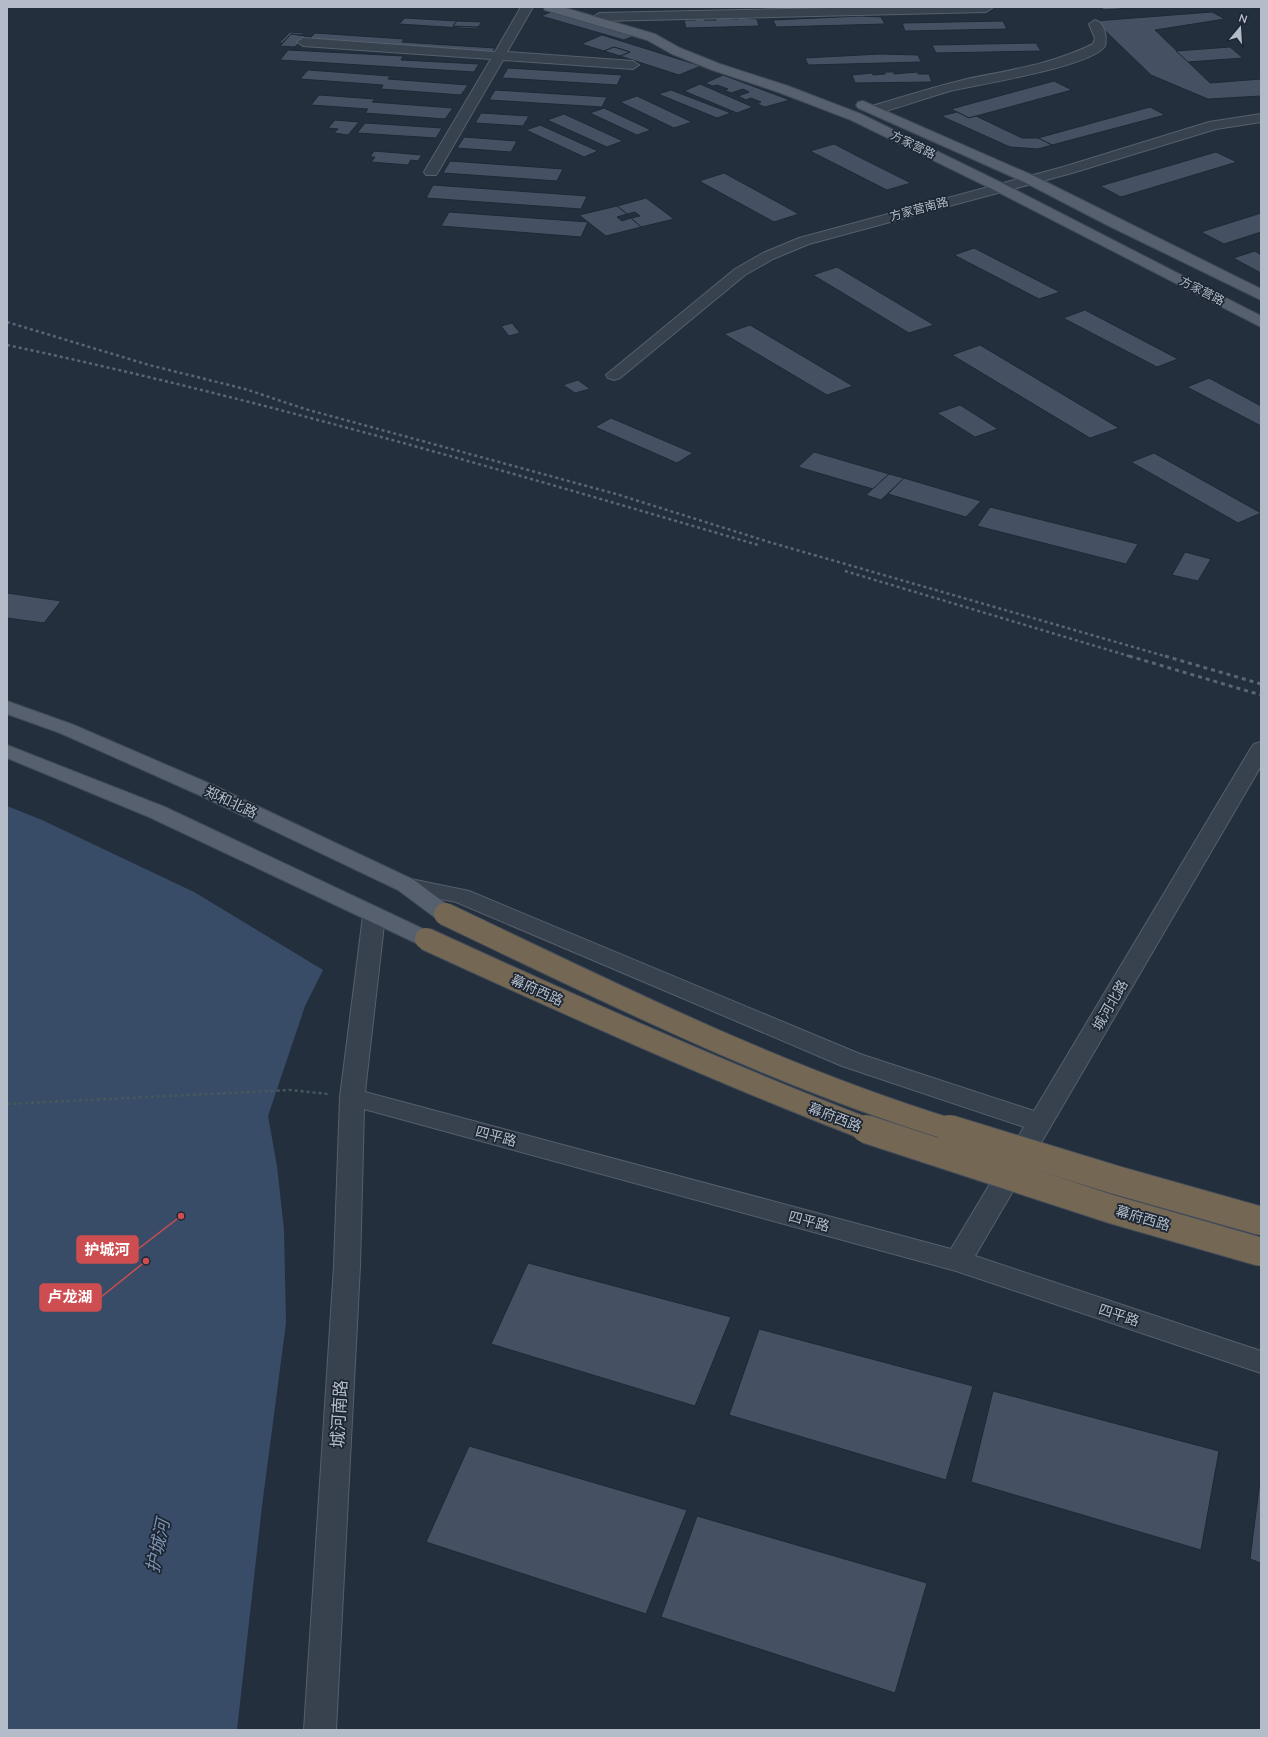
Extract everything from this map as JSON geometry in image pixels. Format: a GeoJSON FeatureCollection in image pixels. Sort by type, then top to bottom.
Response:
{"type":"FeatureCollection","features":[{"type":"Feature","properties":{"kind":"highway","name":"幕府西路"},"geometry":{"type":"LineString","coordinates":[[446,914],[665,1018],[778,1067],[897,1113],[1116,1180],[1261,1221]]}},
{"type":"Feature","properties":{"kind":"highway","name":"幕府西路"},"geometry":{"type":"LineString","coordinates":[[426,939],[634,1034],[768,1091],[882,1135],[1111,1209],[1261,1252]]}},
{"type":"Feature","properties":{"kind":"main road","name":"方家营路"},"geometry":{"type":"LineString","coordinates":[[549,7],[651,37],[676,51],[716,67],[783,89],[856,117],[999,187],[1261,322]]}},
{"type":"Feature","properties":{"kind":"main road"},"geometry":{"type":"LineString","coordinates":[[564,7],[695,44]]}},
{"type":"Feature","properties":{"kind":"main road","name":"方家营路"},"geometry":{"type":"LineString","coordinates":[[854,102],[1029,179],[1114,223],[1261,295]]}},
{"type":"Feature","properties":{"kind":"main road","name":"郑和北路"},"geometry":{"type":"LineString","coordinates":[[7,707],[67,729],[206,790],[406,885],[446,914]]}},
{"type":"Feature","properties":{"kind":"main road"},"geometry":{"type":"LineString","coordinates":[[7,751],[157,812],[374,916],[426,939]]}},
{"type":"Feature","properties":{"kind":"street"},"geometry":{"type":"LineString","coordinates":[[431,172],[527,7]]}},
{"type":"Feature","properties":{"kind":"street"},"geometry":{"type":"LineString","coordinates":[[599,17],[986,8]]}},
{"type":"Feature","properties":{"kind":"street"},"geometry":{"type":"LineString","coordinates":[[874,110],[968,83],[1058,64],[1084,54],[1099,46],[1101,38],[1095,24]]}},
{"type":"Feature","properties":{"kind":"street"},"geometry":{"type":"LineString","coordinates":[[303,42],[497,57],[633,65]]}},
{"type":"Feature","properties":{"kind":"street","name":"方家营南路"},"geometry":{"type":"LineString","coordinates":[[614,376],[740,272],[768,256],[804,241],[999,187],[1067,170],[1214,125],[1261,118]]}},
{"type":"Feature","properties":{"kind":"street","name":"城河北路"},"geometry":{"type":"LineString","coordinates":[[958,1261],[1041,1123],[1261,748]]}},
{"type":"Feature","properties":{"kind":"street"},"geometry":{"type":"LineString","coordinates":[[406,885],[461,896],[851,1060],[1041,1123]]}},
{"type":"Feature","properties":{"kind":"street","name":"城河南路"},"geometry":{"type":"LineString","coordinates":[[320,1730],[347,1266],[352,1097],[374,916]]}},
{"type":"Feature","properties":{"kind":"street","name":"四平路"},"geometry":{"type":"LineString","coordinates":[[352,1097],[958,1261],[1261,1362]]}},
{"type":"Feature","properties":{"kind":"path"},"geometry":{"type":"LineString","coordinates":[[7,1104],[290,1090],[352,1097]]}},
{"type":"Feature","properties":{"kind":"water"},"geometry":{"type":"Polygon","coordinates":[[[7,806],[42,820],[194,892],[323,970],[305,1006],[268,1116],[277,1166],[284,1230],[286,1323],[262,1506],[237,1730],[7,1730],[7,806]]]}},
{"type":"Feature","properties":{"kind":"building"},"geometry":{"type":"Polygon","coordinates":[[[1100,7],[1146,7],[1104,10],[1100,7]]]}},
{"type":"Feature","properties":{"kind":"building"},"geometry":{"type":"Polygon","coordinates":[[[558,9],[642,33],[624,40],[541,16],[558,9]]]}},
{"type":"Feature","properties":{"kind":"building"},"geometry":{"type":"Polygon","coordinates":[[[1212,12],[1225,19],[1155,30],[1210,83],[1261,79],[1261,96],[1208,99],[1151,75],[1095,21],[1212,12]]]}},
{"type":"Feature","properties":{"kind":"building"},"geometry":{"type":"Polygon","coordinates":[[[861,16],[881,17],[885,24],[776,27],[773,20],[861,16]]]}},
{"type":"Feature","properties":{"kind":"building"},"geometry":{"type":"Polygon","coordinates":[[[737,17],[757,19],[759,26],[686,28],[684,20],[696,20],[695,18],[704,18],[704,20],[716,20],[716,18],[738,19],[737,17]]]}},
{"type":"Feature","properties":{"kind":"building"},"geometry":{"type":"Polygon","coordinates":[[[405,18],[457,21],[453,26],[478,27],[477,29],[399,24],[405,18]]]}},
{"type":"Feature","properties":{"kind":"building"},"geometry":{"type":"Polygon","coordinates":[[[457,21],[482,22],[478,27],[453,26],[457,21]]]}},
{"type":"Feature","properties":{"kind":"building"},"geometry":{"type":"Polygon","coordinates":[[[1003,21],[1007,29],[905,31],[902,23],[1003,21]]]}},
{"type":"Feature","properties":{"kind":"building"},"geometry":{"type":"Polygon","coordinates":[[[290,32],[304,33],[302,35],[291,34],[282,43],[279,43],[290,32]]]}},
{"type":"Feature","properties":{"kind":"building"},"geometry":{"type":"Polygon","coordinates":[[[315,33],[404,39],[402,42],[495,48],[489,58],[307,41],[315,33]]]}},
{"type":"Feature","properties":{"kind":"building"},"geometry":{"type":"Polygon","coordinates":[[[291,34],[305,36],[295,47],[280,46],[291,34]]]}},
{"type":"Feature","properties":{"kind":"building"},"geometry":{"type":"Polygon","coordinates":[[[602,35],[701,66],[679,75],[620,56],[630,52],[614,47],[604,51],[581,44],[602,35]]]}},
{"type":"Feature","properties":{"kind":"building"},"geometry":{"type":"Polygon","coordinates":[[[1036,43],[1041,51],[936,53],[932,45],[1036,43]]]}},
{"type":"Feature","properties":{"kind":"building"},"geometry":{"type":"Polygon","coordinates":[[[614,47],[630,52],[620,56],[604,51],[614,47]]]}},
{"type":"Feature","properties":{"kind":"building"},"geometry":{"type":"Polygon","coordinates":[[[1230,47],[1243,58],[1188,62],[1176,51],[1230,47]]]}},
{"type":"Feature","properties":{"kind":"building"},"geometry":{"type":"Polygon","coordinates":[[[288,50],[403,56],[401,60],[479,64],[474,72],[280,60],[288,50]]]}},
{"type":"Feature","properties":{"kind":"building"},"geometry":{"type":"Polygon","coordinates":[[[880,54],[918,55],[921,62],[808,65],[805,58],[880,54]]]}},
{"type":"Feature","properties":{"kind":"building"},"geometry":{"type":"Polygon","coordinates":[[[508,68],[622,75],[617,85],[502,78],[508,68]]]}},
{"type":"Feature","properties":{"kind":"building"},"geometry":{"type":"Polygon","coordinates":[[[308,70],[390,76],[388,79],[468,85],[461,95],[381,89],[383,85],[300,79],[308,70]]]}},
{"type":"Feature","properties":{"kind":"building"},"geometry":{"type":"Polygon","coordinates":[[[885,72],[894,72],[894,74],[918,72],[918,74],[929,74],[932,82],[855,83],[852,75],[872,73],[873,75],[885,74],[885,72]]]}},
{"type":"Feature","properties":{"kind":"building"},"geometry":{"type":"Polygon","coordinates":[[[723,75],[790,100],[765,107],[757,104],[761,102],[751,98],[746,100],[738,96],[749,92],[743,89],[731,93],[724,90],[728,89],[705,83],[723,75]]]}},
{"type":"Feature","properties":{"kind":"building"},"geometry":{"type":"Polygon","coordinates":[[[1054,81],[1072,90],[969,118],[951,109],[1054,81]]]}},
{"type":"Feature","properties":{"kind":"building"},"geometry":{"type":"Polygon","coordinates":[[[700,84],[753,107],[737,113],[684,91],[700,84]]]}},
{"type":"Feature","properties":{"kind":"building"},"geometry":{"type":"Polygon","coordinates":[[[495,90],[607,97],[602,107],[489,100],[495,90]]]}},
{"type":"Feature","properties":{"kind":"building"},"geometry":{"type":"Polygon","coordinates":[[[671,90],[731,113],[717,118],[658,94],[671,90]]]}},
{"type":"Feature","properties":{"kind":"building"},"geometry":{"type":"Polygon","coordinates":[[[319,95],[375,99],[372,102],[453,108],[445,119],[365,113],[368,109],[311,105],[319,95]]]}},
{"type":"Feature","properties":{"kind":"building"},"geometry":{"type":"Polygon","coordinates":[[[637,96],[692,122],[674,128],[620,102],[637,96]]]}},
{"type":"Feature","properties":{"kind":"building"},"geometry":{"type":"Polygon","coordinates":[[[1150,107],[1165,115],[1052,145],[1038,138],[1150,107]]]}},
{"type":"Feature","properties":{"kind":"building"},"geometry":{"type":"Polygon","coordinates":[[[604,108],[651,130],[637,135],[590,113],[604,108]]]}},
{"type":"Feature","properties":{"kind":"building"},"geometry":{"type":"Polygon","coordinates":[[[957,112],[969,118],[976,116],[1022,138],[1038,138],[1052,145],[1038,149],[1010,147],[941,116],[957,112]]]}},
{"type":"Feature","properties":{"kind":"building"},"geometry":{"type":"Polygon","coordinates":[[[481,113],[529,116],[523,126],[475,123],[481,113]]]}},
{"type":"Feature","properties":{"kind":"building"},"geometry":{"type":"Polygon","coordinates":[[[564,114],[623,141],[607,147],[547,120],[564,114]]]}},
{"type":"Feature","properties":{"kind":"building"},"geometry":{"type":"Polygon","coordinates":[[[335,120],[359,122],[348,135],[334,133],[338,129],[328,128],[335,120]]]}},
{"type":"Feature","properties":{"kind":"building"},"geometry":{"type":"Polygon","coordinates":[[[365,123],[442,128],[436,138],[357,133],[365,123]]]}},
{"type":"Feature","properties":{"kind":"building"},"geometry":{"type":"Polygon","coordinates":[[[540,125],[598,151],[584,157],[526,130],[540,125]]]}},
{"type":"Feature","properties":{"kind":"building"},"geometry":{"type":"Polygon","coordinates":[[[464,137],[517,141],[511,152],[457,148],[464,137]]]}},
{"type":"Feature","properties":{"kind":"building"},"geometry":{"type":"Polygon","coordinates":[[[834,144],[911,183],[887,190],[810,151],[834,144]]]}},
{"type":"Feature","properties":{"kind":"building"},"geometry":{"type":"Polygon","coordinates":[[[374,151],[422,155],[418,161],[411,160],[408,165],[371,162],[375,157],[370,157],[374,151]]]}},
{"type":"Feature","properties":{"kind":"building"},"geometry":{"type":"Polygon","coordinates":[[[1216,152],[1237,162],[1121,197],[1100,186],[1216,152]]]}},
{"type":"Feature","properties":{"kind":"building"},"geometry":{"type":"Polygon","coordinates":[[[450,161],[563,169],[557,181],[443,173],[450,161]]]}},
{"type":"Feature","properties":{"kind":"building"},"geometry":{"type":"Polygon","coordinates":[[[724,173],[799,214],[774,222],[699,181],[724,173]]]}},
{"type":"Feature","properties":{"kind":"building"},"geometry":{"type":"Polygon","coordinates":[[[433,185],[587,196],[581,209],[426,198],[433,185]]]}},
{"type":"Feature","properties":{"kind":"building"},"geometry":{"type":"Polygon","coordinates":[[[646,198],[674,219],[641,227],[631,218],[640,216],[635,212],[627,214],[617,206],[646,198]]]}},
{"type":"Feature","properties":{"kind":"building"},"geometry":{"type":"Polygon","coordinates":[[[617,206],[627,214],[617,217],[622,221],[631,218],[641,227],[606,236],[579,215],[617,206]]]}},
{"type":"Feature","properties":{"kind":"building"},"geometry":{"type":"Polygon","coordinates":[[[449,212],[588,222],[581,237],[441,226],[449,212]]]}},
{"type":"Feature","properties":{"kind":"building"},"geometry":{"type":"Polygon","coordinates":[[[1261,213],[1261,232],[1224,244],[1201,232],[1261,213]]]}},
{"type":"Feature","properties":{"kind":"building"},"geometry":{"type":"Polygon","coordinates":[[[974,248],[1060,292],[1039,299],[954,255],[974,248]]]}},
{"type":"Feature","properties":{"kind":"building"},"geometry":{"type":"Polygon","coordinates":[[[1255,251],[1261,255],[1261,273],[1233,258],[1255,251]]]}},
{"type":"Feature","properties":{"kind":"building"},"geometry":{"type":"Polygon","coordinates":[[[837,267],[934,325],[909,333],[813,275],[837,267]]]}},
{"type":"Feature","properties":{"kind":"building"},"geometry":{"type":"Polygon","coordinates":[[[1085,310],[1178,359],[1157,367],[1063,318],[1085,310]]]}},
{"type":"Feature","properties":{"kind":"building"},"geometry":{"type":"Polygon","coordinates":[[[512,323],[520,333],[509,336],[501,326],[512,323]]]}},
{"type":"Feature","properties":{"kind":"building"},"geometry":{"type":"Polygon","coordinates":[[[750,325],[853,386],[827,395],[724,334],[750,325]]]}},
{"type":"Feature","properties":{"kind":"building"},"geometry":{"type":"Polygon","coordinates":[[[980,345],[1119,428],[1090,438],[952,355],[980,345]]]}},
{"type":"Feature","properties":{"kind":"building"},"geometry":{"type":"Polygon","coordinates":[[[1209,378],[1261,406],[1261,426],[1187,387],[1209,378]]]}},
{"type":"Feature","properties":{"kind":"building"},"geometry":{"type":"Polygon","coordinates":[[[578,380],[590,389],[575,393],[563,385],[578,380]]]}},
{"type":"Feature","properties":{"kind":"building"},"geometry":{"type":"Polygon","coordinates":[[[960,405],[998,429],[975,437],[937,413],[960,405]]]}},
{"type":"Feature","properties":{"kind":"building"},"geometry":{"type":"Polygon","coordinates":[[[611,418],[693,453],[677,463],[595,427],[611,418]]]}},
{"type":"Feature","properties":{"kind":"building"},"geometry":{"type":"Polygon","coordinates":[[[814,452],[889,474],[873,489],[798,467],[814,452]]]}},
{"type":"Feature","properties":{"kind":"building"},"geometry":{"type":"Polygon","coordinates":[[[1154,453],[1261,513],[1238,523],[1131,462],[1154,453]]]}},
{"type":"Feature","properties":{"kind":"building"},"geometry":{"type":"Polygon","coordinates":[[[889,474],[904,478],[881,500],[866,495],[889,474]]]}},
{"type":"Feature","properties":{"kind":"building"},"geometry":{"type":"Polygon","coordinates":[[[904,478],[981,501],[966,517],[888,494],[904,478]]]}},
{"type":"Feature","properties":{"kind":"building"},"geometry":{"type":"Polygon","coordinates":[[[990,507],[1138,544],[1126,564],[977,526],[990,507]]]}},
{"type":"Feature","properties":{"kind":"building"},"geometry":{"type":"Polygon","coordinates":[[[1185,552],[1211,559],[1198,581],[1172,575],[1185,552]]]}},
{"type":"Feature","properties":{"kind":"building"},"geometry":{"type":"Polygon","coordinates":[[[7,593],[61,601],[44,623],[7,618],[7,593]]]}},
{"type":"Feature","properties":{"kind":"building"},"geometry":{"type":"Polygon","coordinates":[[[528,1263],[731,1317],[695,1406],[491,1344],[528,1263]]]}},
{"type":"Feature","properties":{"kind":"building"},"geometry":{"type":"Polygon","coordinates":[[[759,1329],[973,1386],[946,1480],[729,1415],[759,1329]]]}},
{"type":"Feature","properties":{"kind":"building"},"geometry":{"type":"Polygon","coordinates":[[[993,1391],[1219,1451],[1201,1550],[971,1482],[993,1391]]]}},
{"type":"Feature","properties":{"kind":"building"},"geometry":{"type":"Polygon","coordinates":[[[469,1446],[687,1510],[646,1614],[426,1542],[469,1446]]]}},
{"type":"Feature","properties":{"kind":"building"},"geometry":{"type":"Polygon","coordinates":[[[1261,1473],[1261,1563],[1250,1559],[1261,1473]]]}},
{"type":"Feature","properties":{"kind":"building"},"geometry":{"type":"Polygon","coordinates":[[[697,1516],[927,1583],[895,1693],[661,1617],[697,1516]]]}},
{"type":"Feature","properties":{"kind":"railway"},"geometry":{"type":"LineString","coordinates":[[7,322],[149,365],[245,389],[305,409],[616,494],[769,542],[1168,657]]}},
{"type":"Feature","properties":{"kind":"railway"},"geometry":{"type":"LineString","coordinates":[[7,345],[102,366],[291,413],[478,464],[758,545]]}},
{"type":"Feature","properties":{"kind":"railway"},"geometry":{"type":"LineString","coordinates":[[845,571],[1132,657]]}},
{"type":"Feature","properties":{"kind":"railway"},"geometry":{"type":"LineString","coordinates":[[1129,656],[1261,695]]}},
{"type":"Feature","properties":{"kind":"railway"},"geometry":{"type":"LineString","coordinates":[[1165,656],[1261,684]]}},
{"type":"Feature","properties":{"kind":"place","name":"护城河"},"geometry":{"type":"Point","coordinates":[181,1216]}},
{"type":"Feature","properties":{"kind":"place","name":"卢龙湖"},"geometry":{"type":"Point","coordinates":[146,1261]}}]}
